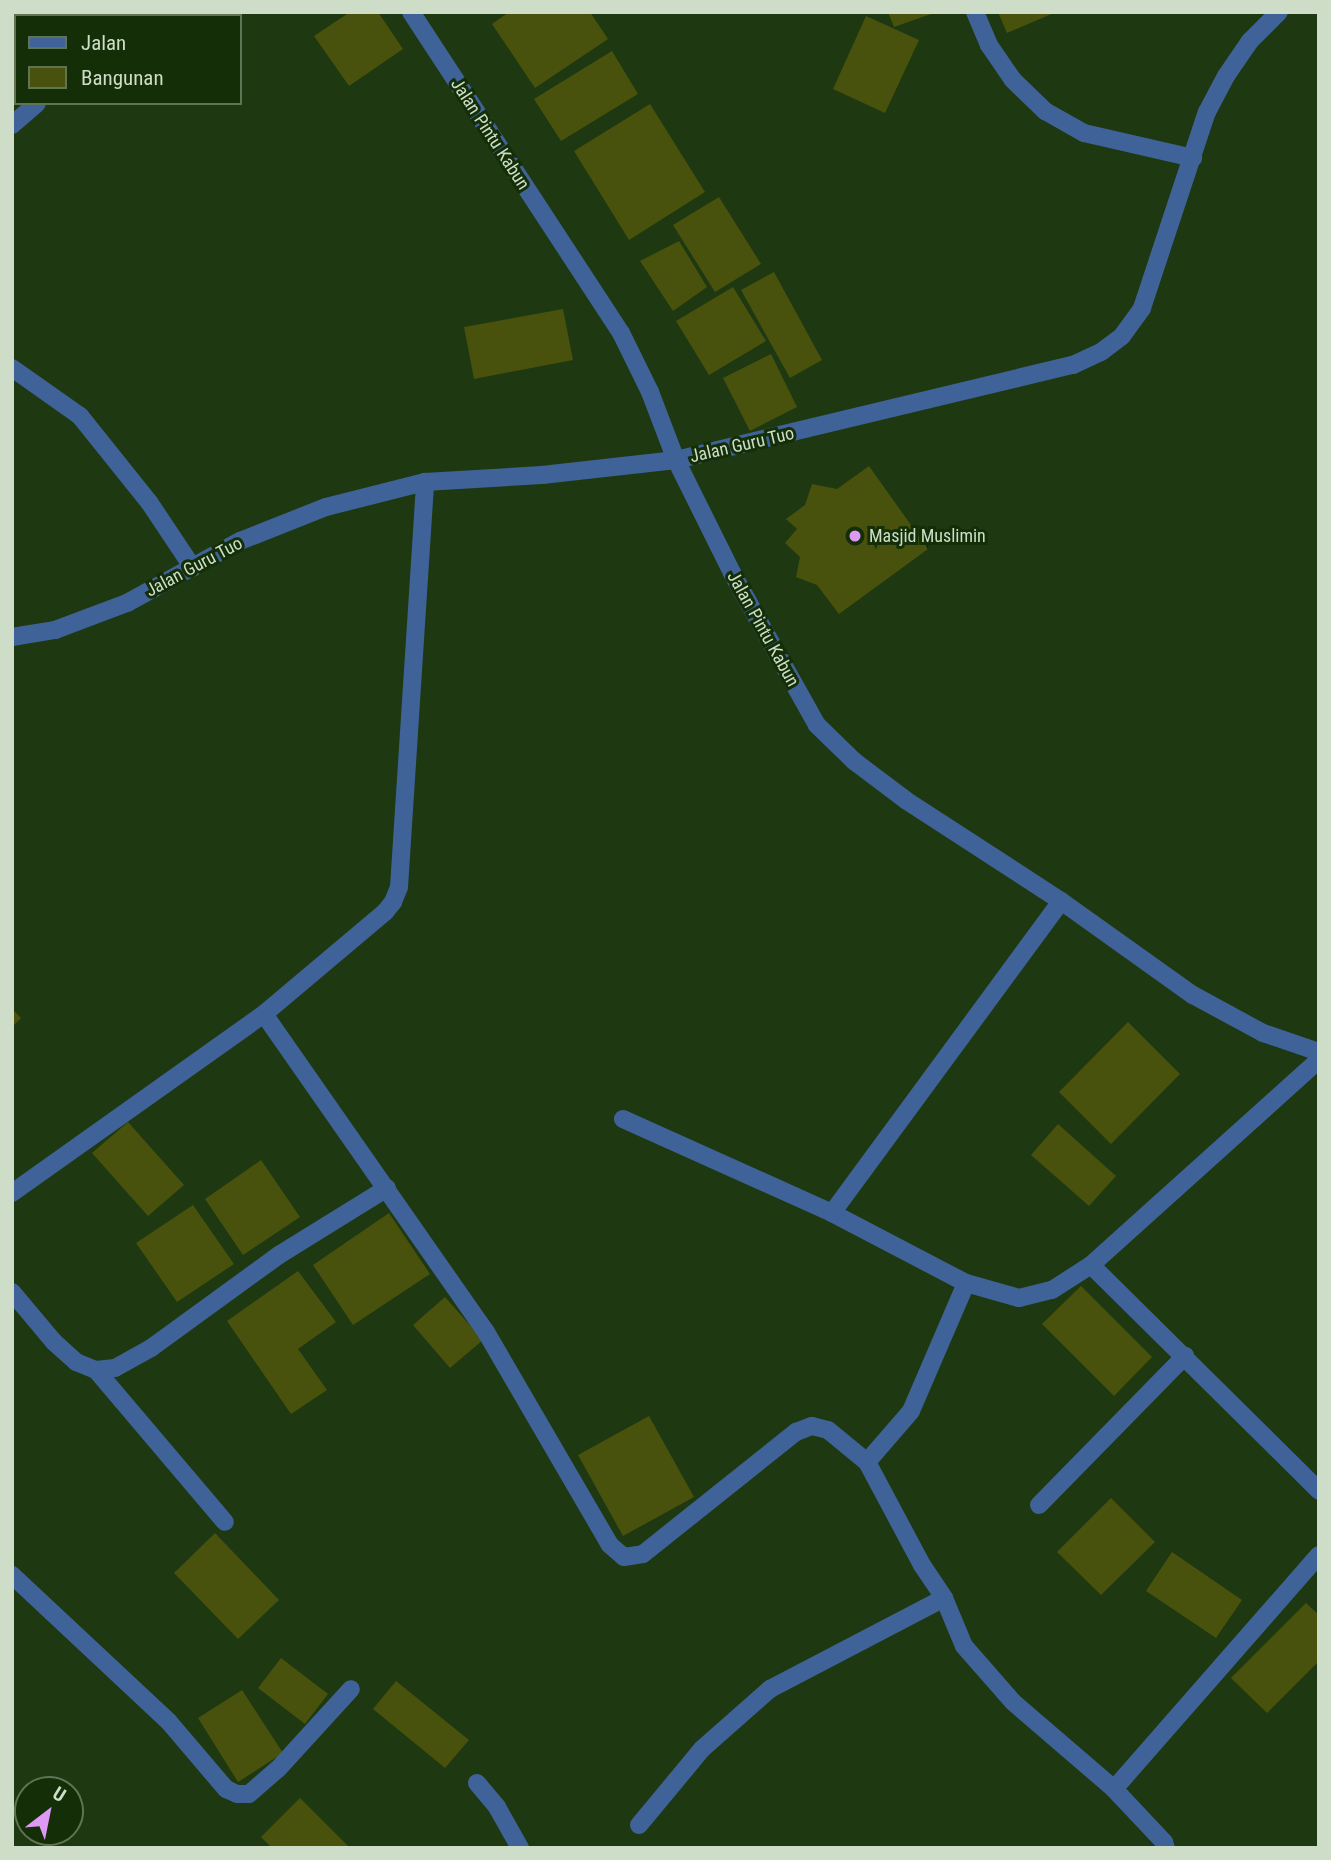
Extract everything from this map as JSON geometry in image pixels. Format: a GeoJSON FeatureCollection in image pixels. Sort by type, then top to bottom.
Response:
{"type":"FeatureCollection","features":[{"type":"Feature","properties":{"kind":"street","name":"Jalan Pintu Kabun"},"geometry":{"type":"LineString","coordinates":[[411,12],[621,333],[650,392],[676,460],[732,573],[817,724],[854,761],[907,801],[1061,901],[1193,995],[1263,1033],[1319,1052]]}},
{"type":"Feature","properties":{"kind":"street"},"geometry":{"type":"LineString","coordinates":[[975,12],[989,45],[1013,80],[1045,111],[1084,133],[1193,158]]}},
{"type":"Feature","properties":{"kind":"street","name":"Jalan Guru Tuo"},"geometry":{"type":"LineString","coordinates":[[12,637],[55,630],[127,603],[240,541],[326,507],[425,482],[541,475],[676,460],[1073,365],[1101,352],[1122,336],[1142,308],[1208,112],[1226,76],[1250,41],[1279,12]]}},
{"type":"Feature","properties":{"kind":"street"},"geometry":{"type":"LineString","coordinates":[[12,125],[35,105]]}},
{"type":"Feature","properties":{"kind":"street"},"geometry":{"type":"LineString","coordinates":[[12,368],[80,416],[149,502],[193,568]]}},
{"type":"Feature","properties":{"kind":"street"},"geometry":{"type":"LineString","coordinates":[[12,1193],[264,1014],[385,912],[399,887],[425,482]]}},
{"type":"Feature","properties":{"kind":"street"},"geometry":{"type":"LineString","coordinates":[[832,1213],[1061,901]]}},
{"type":"Feature","properties":{"kind":"street"},"geometry":{"type":"LineString","coordinates":[[264,1014],[486,1332],[610,1545],[624,1557],[643,1554],[796,1432],[812,1426],[828,1430],[867,1462],[922,1565],[944,1598],[964,1646],[1013,1702],[1114,1789],[1164,1842],[1166,1848]]}},
{"type":"Feature","properties":{"kind":"street"},"geometry":{"type":"LineString","coordinates":[[624,1119],[832,1213],[966,1283],[1019,1298],[1052,1290],[1091,1265],[1319,1060]]}},
{"type":"Feature","properties":{"kind":"street"},"geometry":{"type":"LineString","coordinates":[[12,1292],[54,1342],[76,1362],[96,1370],[115,1368],[151,1348],[279,1255],[387,1188]]}},
{"type":"Feature","properties":{"kind":"street"},"geometry":{"type":"LineString","coordinates":[[1091,1265],[1319,1491]]}},
{"type":"Feature","properties":{"kind":"street"},"geometry":{"type":"LineString","coordinates":[[867,1462],[911,1411],[966,1283]]}},
{"type":"Feature","properties":{"kind":"street"},"geometry":{"type":"LineString","coordinates":[[1040,1505],[1185,1356]]}},
{"type":"Feature","properties":{"kind":"street"},"geometry":{"type":"LineString","coordinates":[[96,1370],[225,1522]]}},
{"type":"Feature","properties":{"kind":"street"},"geometry":{"type":"LineString","coordinates":[[1114,1789],[1319,1555]]}},
{"type":"Feature","properties":{"kind":"street"},"geometry":{"type":"LineString","coordinates":[[12,1575],[169,1722],[226,1789],[237,1794],[248,1794],[278,1769],[351,1689]]}},
{"type":"Feature","properties":{"kind":"street"},"geometry":{"type":"LineString","coordinates":[[639,1825],[702,1749],[770,1689],[944,1598]]}},
{"type":"Feature","properties":{"kind":"street"},"geometry":{"type":"LineString","coordinates":[[477,1783],[497,1807],[520,1848]]}},
{"type":"Feature","properties":{"kind":"building"},"geometry":{"type":"Polygon","coordinates":[[[350,12],[378,12],[403,49],[349,86],[314,36],[350,12]]]}},
{"type":"Feature","properties":{"kind":"building"},"geometry":{"type":"Polygon","coordinates":[[[509,12],[590,12],[608,39],[535,88],[492,24],[509,12]]]}},
{"type":"Feature","properties":{"kind":"building"},"geometry":{"type":"Polygon","coordinates":[[[888,12],[934,12],[934,13],[894,27],[888,12]]]}},
{"type":"Feature","properties":{"kind":"building"},"geometry":{"type":"Polygon","coordinates":[[[998,12],[1056,12],[1007,33],[998,12]]]}},
{"type":"Feature","properties":{"kind":"building"},"geometry":{"type":"Polygon","coordinates":[[[866,16],[919,40],[885,113],[833,89],[866,16]]]}},
{"type":"Feature","properties":{"kind":"building"},"geometry":{"type":"Polygon","coordinates":[[[612,51],[638,94],[561,141],[534,99],[612,51]]]}},
{"type":"Feature","properties":{"kind":"building"},"geometry":{"type":"Polygon","coordinates":[[[650,104],[705,192],[629,240],[574,151],[650,104]]]}},
{"type":"Feature","properties":{"kind":"building"},"geometry":{"type":"Polygon","coordinates":[[[719,197],[761,264],[715,292],[673,225],[719,197]]]}},
{"type":"Feature","properties":{"kind":"building"},"geometry":{"type":"Polygon","coordinates":[[[679,241],[707,287],[673,311],[640,261],[679,241]]]}},
{"type":"Feature","properties":{"kind":"building"},"geometry":{"type":"Polygon","coordinates":[[[774,272],[822,360],[790,378],[741,290],[774,272]]]}},
{"type":"Feature","properties":{"kind":"building"},"geometry":{"type":"Polygon","coordinates":[[[733,287],[766,341],[709,375],[676,321],[733,287]]]}},
{"type":"Feature","properties":{"kind":"building"},"geometry":{"type":"Polygon","coordinates":[[[563,309],[573,360],[474,379],[464,327],[563,309]]]}},
{"type":"Feature","properties":{"kind":"building"},"geometry":{"type":"Polygon","coordinates":[[[771,354],[797,407],[750,431],[723,378],[771,354]]]}},
{"type":"Feature","properties":{"kind":"building","name":"Masjid Muslimin"},"geometry":{"type":"Polygon","coordinates":[[[869,466],[928,549],[839,614],[817,585],[796,577],[800,557],[785,543],[797,529],[786,519],[805,505],[812,484],[837,489],[869,466]]]}},
{"type":"Feature","properties":{"kind":"building"},"geometry":{"type":"Polygon","coordinates":[[[12,1009],[21,1018],[12,1027],[12,1009]]]}},
{"type":"Feature","properties":{"kind":"building"},"geometry":{"type":"Polygon","coordinates":[[[1128,1022],[1180,1074],[1111,1144],[1059,1092],[1128,1022]]]}},
{"type":"Feature","properties":{"kind":"building"},"geometry":{"type":"Polygon","coordinates":[[[128,1122],[184,1185],[148,1216],[92,1153],[128,1122]]]}},
{"type":"Feature","properties":{"kind":"building"},"geometry":{"type":"Polygon","coordinates":[[[1058,1124],[1116,1176],[1089,1206],[1031,1155],[1058,1124]]]}},
{"type":"Feature","properties":{"kind":"building"},"geometry":{"type":"Polygon","coordinates":[[[261,1160],[300,1217],[243,1255],[205,1199],[261,1160]]]}},
{"type":"Feature","properties":{"kind":"building"},"geometry":{"type":"Polygon","coordinates":[[[193,1205],[234,1264],[177,1302],[136,1243],[193,1205]]]}},
{"type":"Feature","properties":{"kind":"building"},"geometry":{"type":"Polygon","coordinates":[[[389,1213],[430,1274],[353,1325],[313,1265],[389,1213]]]}},
{"type":"Feature","properties":{"kind":"building"},"geometry":{"type":"Polygon","coordinates":[[[298,1271],[336,1322],[298,1349],[327,1390],[291,1414],[227,1321],[298,1271]]]}},
{"type":"Feature","properties":{"kind":"building"},"geometry":{"type":"Polygon","coordinates":[[[1081,1286],[1152,1357],[1114,1396],[1042,1324],[1081,1286]]]}},
{"type":"Feature","properties":{"kind":"building"},"geometry":{"type":"Polygon","coordinates":[[[445,1297],[483,1340],[450,1368],[413,1325],[445,1297]]]}},
{"type":"Feature","properties":{"kind":"building"},"geometry":{"type":"Polygon","coordinates":[[[649,1416],[694,1497],[623,1536],[578,1455],[649,1416]]]}},
{"type":"Feature","properties":{"kind":"building"},"geometry":{"type":"Polygon","coordinates":[[[1111,1498],[1155,1542],[1101,1595],[1057,1552],[1111,1498]]]}},
{"type":"Feature","properties":{"kind":"building"},"geometry":{"type":"Polygon","coordinates":[[[215,1533],[279,1600],[238,1639],[174,1573],[215,1533]]]}},
{"type":"Feature","properties":{"kind":"building"},"geometry":{"type":"Polygon","coordinates":[[[1172,1552],[1242,1600],[1216,1638],[1146,1591],[1172,1552]]]}},
{"type":"Feature","properties":{"kind":"building"},"geometry":{"type":"Polygon","coordinates":[[[1306,1603],[1319,1615],[1319,1661],[1267,1713],[1231,1678],[1306,1603]]]}},
{"type":"Feature","properties":{"kind":"building"},"geometry":{"type":"Polygon","coordinates":[[[281,1658],[328,1694],[305,1724],[258,1688],[281,1658]]]}},
{"type":"Feature","properties":{"kind":"building"},"geometry":{"type":"Polygon","coordinates":[[[396,1681],[469,1740],[445,1768],[373,1709],[396,1681]]]}},
{"type":"Feature","properties":{"kind":"building"},"geometry":{"type":"Polygon","coordinates":[[[242,1690],[283,1753],[238,1782],[198,1718],[242,1690]]]}},
{"type":"Feature","properties":{"kind":"building"},"geometry":{"type":"Polygon","coordinates":[[[300,1798],[350,1848],[272,1848],[261,1837],[300,1798]]]}},
{"type":"Feature","properties":{"kind":"place","name":"Masjid Muslimin"},"geometry":{"type":"Point","coordinates":[855,536]}}]}
